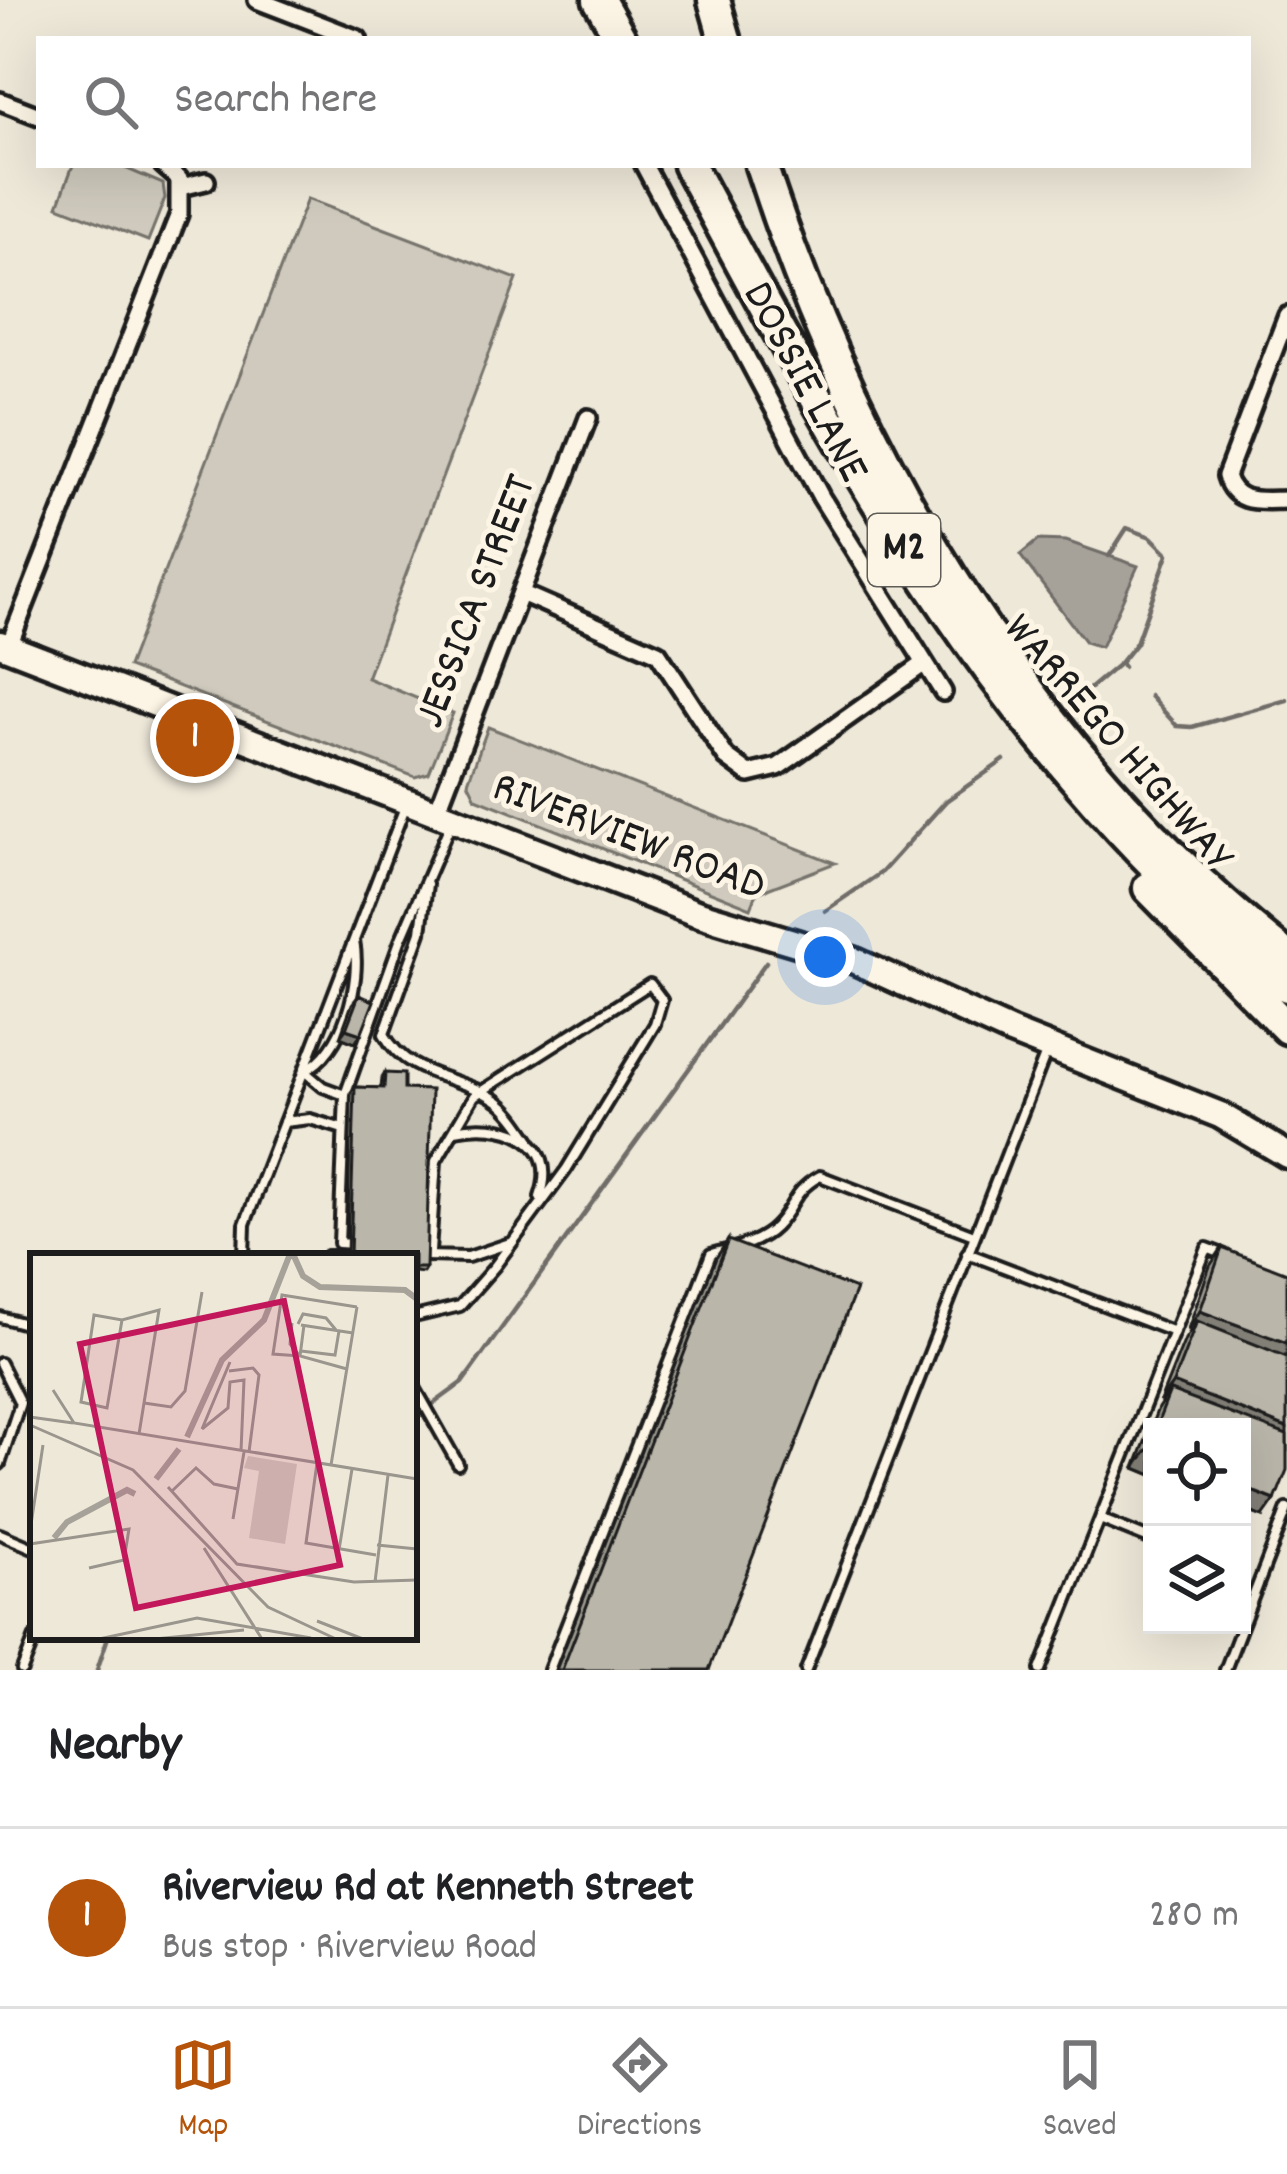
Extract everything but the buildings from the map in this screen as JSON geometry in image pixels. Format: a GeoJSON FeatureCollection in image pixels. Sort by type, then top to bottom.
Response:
{"type":"FeatureCollection","features":[{"type":"Feature","properties":{"kind":"highway"},"geometry":{"type":"LineString","coordinates":[[714,0],[724,36]]}},
{"type":"Feature","properties":{"kind":"highway","name":"WARREGO HIGHWAY"},"geometry":{"type":"LineString","coordinates":[[691,168],[847,458],[950,621],[1025,723],[1158,869],[1287,986]]}},
{"type":"Feature","properties":{"kind":"highway","name":"WARREGO HIGHWAY"},"geometry":{"type":"LineString","coordinates":[[762,168],[791,260],[841,379],[901,497],[982,627],[1117,794],[1287,957]]}},
{"type":"Feature","properties":{"kind":"highway"},"geometry":{"type":"LineString","coordinates":[[1025,723],[1029,749],[1107,840],[1287,1028]]}},
{"type":"Feature","properties":{"kind":"main road","name":"RIVERVIEW ROAD"},"geometry":{"type":"LineString","coordinates":[[4,646],[728,924],[853,960],[1220,1114],[1286,1155]]}},
{"type":"Feature","properties":{"kind":"street"},"geometry":{"type":"LineString","coordinates":[[257,0],[350,36]]}},
{"type":"Feature","properties":{"kind":"street"},"geometry":{"type":"LineString","coordinates":[[0,101],[36,115]]}},
{"type":"Feature","properties":{"kind":"street"},"geometry":{"type":"LineString","coordinates":[[4,646],[179,214],[181,187],[165,168]]}},
{"type":"Feature","properties":{"kind":"street","name":"DOSSIE LANE"},"geometry":{"type":"LineString","coordinates":[[646,168],[821,496],[943,692]]}},
{"type":"Feature","properties":{"kind":"street"},"geometry":{"type":"LineString","coordinates":[[181,187],[206,181]]}},
{"type":"Feature","properties":{"kind":"street"},"geometry":{"type":"LineString","coordinates":[[1287,316],[1227,468],[1231,489],[1245,499],[1287,500]]}},
{"type":"Feature","properties":{"kind":"street","name":"JESSICA STREET"},"geometry":{"type":"LineString","coordinates":[[445,814],[588,418]]}},
{"type":"Feature","properties":{"kind":"street"},"geometry":{"type":"LineString","coordinates":[[521,593],[658,652],[726,757],[748,774],[778,767],[922,665]]}},
{"type":"Feature","properties":{"kind":"lane"},"geometry":{"type":"LineString","coordinates":[[244,1253],[245,1224],[408,801]]}},
{"type":"Feature","properties":{"kind":"lane"},"geometry":{"type":"LineString","coordinates":[[362,1245],[339,1243],[345,1096],[427,883],[445,814]]}},
{"type":"Feature","properties":{"kind":"lane"},"geometry":{"type":"LineString","coordinates":[[427,883],[421,932],[384,1034],[394,1052],[412,1065],[499,1102],[530,1140],[544,1175],[538,1204]]}},
{"type":"Feature","properties":{"kind":"lane"},"geometry":{"type":"LineString","coordinates":[[304,1071],[318,1064],[334,1041],[358,970],[354,938]]}},
{"type":"Feature","properties":{"kind":"lane"},"geometry":{"type":"LineString","coordinates":[[403,1252],[430,1252],[436,1161],[479,1091],[650,984],[662,1000],[655,1024],[566,1170],[460,1306],[417,1320]]}},
{"type":"Feature","properties":{"kind":"lane"},"geometry":{"type":"LineString","coordinates":[[806,1670],[1049,1046]]}},
{"type":"Feature","properties":{"kind":"lane"},"geometry":{"type":"LineString","coordinates":[[304,1071],[323,1087],[345,1096]]}},
{"type":"Feature","properties":{"kind":"lane"},"geometry":{"type":"LineString","coordinates":[[284,1122],[310,1119],[344,1130]]}},
{"type":"Feature","properties":{"kind":"lane"},"geometry":{"type":"LineString","coordinates":[[453,1130],[497,1125],[530,1140]]}},
{"type":"Feature","properties":{"kind":"lane"},"geometry":{"type":"LineString","coordinates":[[549,1670],[711,1254],[748,1244],[776,1226],[797,1189],[820,1176],[974,1235]]}},
{"type":"Feature","properties":{"kind":"lane"},"geometry":{"type":"LineString","coordinates":[[417,1253],[468,1257],[512,1242]]}},
{"type":"Feature","properties":{"kind":"lane"},"geometry":{"type":"LineString","coordinates":[[1040,1670],[1207,1248],[1247,1264]]}},
{"type":"Feature","properties":{"kind":"lane"},"geometry":{"type":"LineString","coordinates":[[967,1253],[1174,1332]]}},
{"type":"Feature","properties":{"kind":"lane"},"geometry":{"type":"LineString","coordinates":[[0,1317],[30,1325]]}},
{"type":"Feature","properties":{"kind":"lane"},"geometry":{"type":"LineString","coordinates":[[0,1363],[20,1402],[0,1464]]}},
{"type":"Feature","properties":{"kind":"lane"},"geometry":{"type":"LineString","coordinates":[[417,1390],[458,1464]]}},
{"type":"Feature","properties":{"kind":"lane"},"geometry":{"type":"LineString","coordinates":[[1251,1601],[1287,1509]]}},
{"type":"Feature","properties":{"kind":"lane"},"geometry":{"type":"LineString","coordinates":[[1100,1520],[1143,1537]]}},
{"type":"Feature","properties":{"kind":"lane"},"geometry":{"type":"LineString","coordinates":[[0,1534],[30,1547]]}},
{"type":"Feature","properties":{"kind":"lane"},"geometry":{"type":"LineString","coordinates":[[1226,1670],[1239,1634]]}},
{"type":"Feature","properties":{"kind":"lane"},"geometry":{"type":"LineString","coordinates":[[22,1670],[33,1640]]}},
{"type":"Feature","properties":{"kind":"shaded area"},"geometry":{"type":"Polygon","coordinates":[[[72,168],[125,168],[163,184],[165,198],[148,241],[58,206],[72,168]]]}},
{"type":"Feature","properties":{"kind":"shaded area"},"geometry":{"type":"Polygon","coordinates":[[[307,199],[517,279],[367,678],[453,713],[429,773],[415,777],[128,667],[307,199]]]}},
{"type":"Feature","properties":{"kind":"shaded area"},"geometry":{"type":"Polygon","coordinates":[[[1038,540],[1066,541],[1138,566],[1101,647],[1085,642],[1020,555],[1038,540]]]}},
{"type":"Feature","properties":{"kind":"shaded area"},"geometry":{"type":"Polygon","coordinates":[[[488,727],[835,863],[757,893],[751,908],[476,798],[468,782],[488,727]]]}},
{"type":"Feature","properties":{"kind":"waterway"},"geometry":{"type":"LineString","coordinates":[[1109,556],[1127,528],[1151,537],[1168,554],[1136,643],[1120,663]]}},
{"type":"Feature","properties":{"kind":"waterway"},"geometry":{"type":"LineString","coordinates":[[1070,705],[1120,663],[1123,667]]}},
{"type":"Feature","properties":{"kind":"waterway"},"geometry":{"type":"LineString","coordinates":[[1150,696],[1177,726],[1192,727],[1287,700]]}},
{"type":"Feature","properties":{"kind":"waterway"},"geometry":{"type":"LineString","coordinates":[[825,911],[882,872],[946,801],[1004,760]]}},
{"type":"Feature","properties":{"kind":"waterway"},"geometry":{"type":"LineString","coordinates":[[417,1416],[462,1383],[766,962]]}},
{"type":"Feature","properties":{"kind":"waterway"},"geometry":{"type":"LineString","coordinates":[[97,1670],[107,1640]]}},
{"type":"Feature","properties":{"kind":"place","name":"Riverview Rd at Kenneth Street"},"geometry":{"type":"Point","coordinates":[195,738]}}]}
